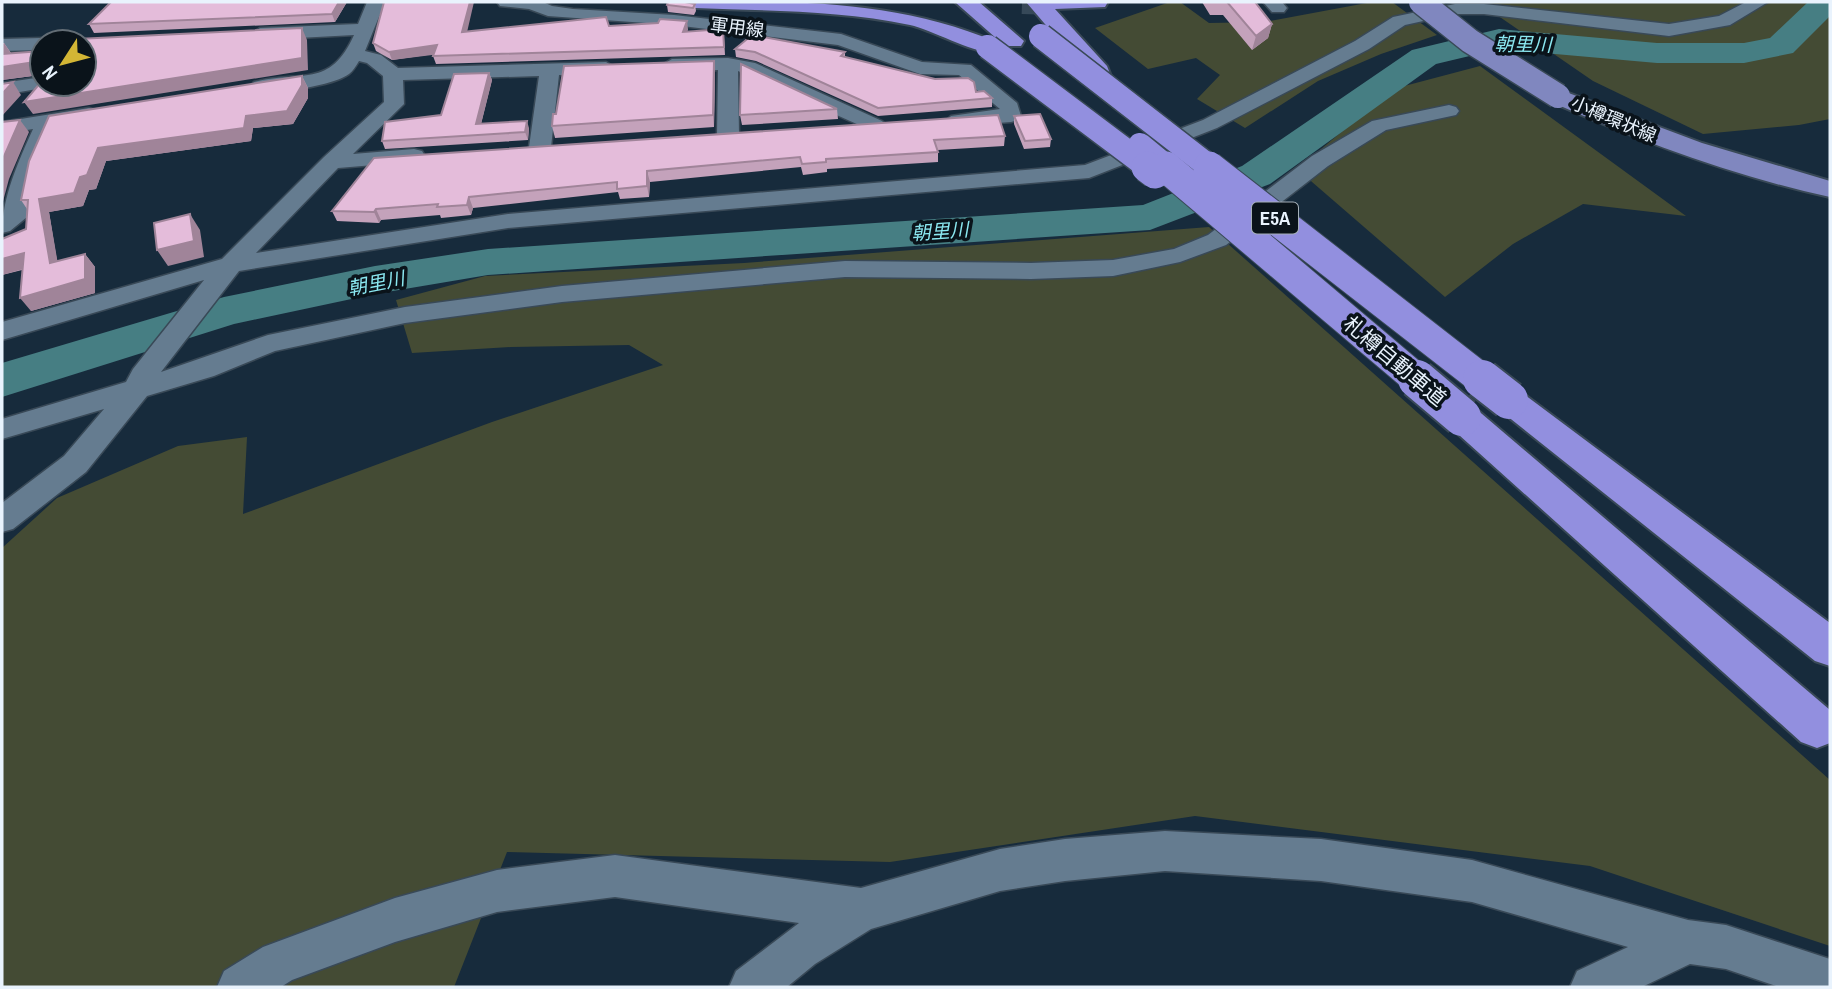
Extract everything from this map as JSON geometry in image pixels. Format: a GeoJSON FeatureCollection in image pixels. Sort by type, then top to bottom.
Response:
{"type":"FeatureCollection","features":[{"type":"Feature","properties":{"kind":"highway"},"geometry":{"type":"LineString","coordinates":[[695,2],[882,11],[945,26],[1026,36],[1037,2]]}},
{"type":"Feature","properties":{"kind":"highway","name":"札樽自動車道"},"geometry":{"type":"LineString","coordinates":[[966,2],[1102,84],[1830,648]]}},
{"type":"Feature","properties":{"kind":"highway"},"geometry":{"type":"LineString","coordinates":[[1057,3],[1097,2]]}},
{"type":"Feature","properties":{"kind":"highway","name":"札樽自動車道"},"geometry":{"type":"LineString","coordinates":[[1026,36],[1137,142],[1462,417],[1817,727]]}},
{"type":"Feature","properties":{"kind":"main road","name":"小樽環状線"},"geometry":{"type":"LineString","coordinates":[[1421,2],[1482,52],[1559,96],[1641,132],[1703,153],[1830,189]]}},
{"type":"Feature","properties":{"kind":"street"},"geometry":{"type":"LineString","coordinates":[[348,62],[376,2]]}},
{"type":"Feature","properties":{"kind":"street","name":"軍用線"},"geometry":{"type":"LineString","coordinates":[[506,2],[533,4],[561,13],[674,20],[841,40],[920,68],[964,69],[1010,107],[1011,116],[944,121]]}},
{"type":"Feature","properties":{"kind":"street"},"geometry":{"type":"LineString","coordinates":[[128,283],[234,262],[508,221],[1089,171],[1210,124],[1362,45],[1399,21],[1455,9],[1474,9],[1669,30],[1724,21],[1759,2]]}},
{"type":"Feature","properties":{"kind":"street"},"geometry":{"type":"LineString","coordinates":[[245,35],[363,29]]}},
{"type":"Feature","properties":{"kind":"street"},"geometry":{"type":"LineString","coordinates":[[2,45],[28,44]]}},
{"type":"Feature","properties":{"kind":"street"},"geometry":{"type":"LineString","coordinates":[[243,89],[322,77],[348,62],[374,59],[393,74],[729,64],[748,67],[874,125]]}},
{"type":"Feature","properties":{"kind":"street"},"geometry":{"type":"LineString","coordinates":[[728,135],[729,64]]}},
{"type":"Feature","properties":{"kind":"street"},"geometry":{"type":"LineString","coordinates":[[550,69],[533,148],[567,146]]}},
{"type":"Feature","properties":{"kind":"street"},"geometry":{"type":"LineString","coordinates":[[2,520],[75,464],[234,262],[331,162],[394,104],[393,74]]}},
{"type":"Feature","properties":{"kind":"street"},"geometry":{"type":"LineString","coordinates":[[2,89],[28,86]]}},
{"type":"Feature","properties":{"kind":"street"},"geometry":{"type":"LineString","coordinates":[[4,128],[31,98]]}},
{"type":"Feature","properties":{"kind":"street"},"geometry":{"type":"LineString","coordinates":[[4,128],[112,110]]}},
{"type":"Feature","properties":{"kind":"street"},"geometry":{"type":"LineString","coordinates":[[2,429],[140,383],[204,369],[268,344],[405,315],[562,294],[845,269],[1031,271],[1113,268],[1181,255],[1217,240],[1320,161],[1379,125],[1449,111]]}},
{"type":"Feature","properties":{"kind":"street"},"geometry":{"type":"LineString","coordinates":[[2,226],[15,217],[25,173],[47,121]]}},
{"type":"Feature","properties":{"kind":"street"},"geometry":{"type":"LineString","coordinates":[[835,127],[902,123]]}},
{"type":"Feature","properties":{"kind":"street"},"geometry":{"type":"LineString","coordinates":[[701,136],[755,133]]}},
{"type":"Feature","properties":{"kind":"street"},"geometry":{"type":"LineString","coordinates":[[331,162],[429,155]]}},
{"type":"Feature","properties":{"kind":"street"},"geometry":{"type":"LineString","coordinates":[[2,177],[25,173]]}},
{"type":"Feature","properties":{"kind":"street"},"geometry":{"type":"LineString","coordinates":[[2,331],[234,262]]}},
{"type":"Feature","properties":{"kind":"street"},"geometry":{"type":"LineString","coordinates":[[752,987],[799,948],[861,910],[1000,870],[1065,860],[1165,850],[1321,860],[1472,881],[1688,942],[1726,947],[1830,982]]}},
{"type":"Feature","properties":{"kind":"street"},"geometry":{"type":"LineString","coordinates":[[240,987],[279,963],[395,920],[497,891],[615,876],[861,910]]}},
{"type":"Feature","properties":{"kind":"street"},"geometry":{"type":"LineString","coordinates":[[1592,987],[1688,942]]}},
{"type":"Feature","properties":{"kind":"green space"},"geometry":{"type":"Polygon","coordinates":[[[1170,2],[1180,2],[1209,23],[1265,22],[1372,2],[1392,2],[1437,35],[1381,54],[1318,81],[1245,128],[1197,99],[1220,75],[1196,58],[1148,69],[1095,28],[1170,2]]]}},
{"type":"Feature","properties":{"kind":"green space"},"geometry":{"type":"Polygon","coordinates":[[[1478,2],[1830,2],[1830,119],[1799,125],[1703,134],[1593,81],[1478,2]]]}},
{"type":"Feature","properties":{"kind":"green space"},"geometry":{"type":"Polygon","coordinates":[[[1480,66],[1686,216],[1583,204],[1513,244],[1445,297],[1297,169],[1393,89],[1480,66]]]}},
{"type":"Feature","properties":{"kind":"green space"},"geometry":{"type":"Polygon","coordinates":[[[1209,227],[1830,780],[1830,946],[1590,866],[1195,816],[890,862],[507,852],[454,987],[2,987],[2,548],[57,498],[178,446],[247,437],[243,514],[492,422],[663,365],[629,345],[511,347],[412,353],[396,300],[485,276],[744,263],[1209,227]]]}},
{"type":"Feature","properties":{"kind":"building"},"geometry":{"type":"Polygon","coordinates":[[[111,2],[339,2],[332,14],[89,24],[111,2]]]}},
{"type":"Feature","properties":{"kind":"building"},"geometry":{"type":"Polygon","coordinates":[[[384,2],[470,2],[462,32],[606,17],[609,26],[658,23],[660,19],[687,21],[683,32],[723,29],[724,47],[433,56],[437,45],[389,52],[373,43],[384,2]]]}},
{"type":"Feature","properties":{"kind":"building"},"geometry":{"type":"Polygon","coordinates":[[[668,2],[695,4],[693,8],[667,5],[668,2]]]}},
{"type":"Feature","properties":{"kind":"building"},"geometry":{"type":"Polygon","coordinates":[[[1227,2],[1255,2],[1272,24],[1256,36],[1227,2]]]}},
{"type":"Feature","properties":{"kind":"building"},"geometry":{"type":"Polygon","coordinates":[[[302,28],[302,58],[98,90],[98,38],[302,28]]]}},
{"type":"Feature","properties":{"kind":"building"},"geometry":{"type":"Polygon","coordinates":[[[752,35],[845,52],[841,56],[935,79],[968,78],[974,82],[976,92],[984,91],[992,98],[878,108],[755,52],[735,49],[752,35]]]}},
{"type":"Feature","properties":{"kind":"building"},"geometry":{"type":"Polygon","coordinates":[[[28,52],[28,63],[2,67],[2,54],[28,52]]]}},
{"type":"Feature","properties":{"kind":"building"},"geometry":{"type":"Polygon","coordinates":[[[714,61],[713,115],[552,126],[564,66],[714,61]]]}},
{"type":"Feature","properties":{"kind":"building"},"geometry":{"type":"Polygon","coordinates":[[[741,64],[837,109],[740,115],[741,64]]]}},
{"type":"Feature","properties":{"kind":"building"},"geometry":{"type":"Polygon","coordinates":[[[489,73],[476,124],[527,121],[525,132],[382,141],[385,122],[441,115],[454,74],[489,73]]]}},
{"type":"Feature","properties":{"kind":"building"},"geometry":{"type":"Polygon","coordinates":[[[302,76],[302,85],[287,111],[246,116],[244,128],[98,148],[87,175],[80,177],[74,193],[39,199],[50,263],[85,254],[85,279],[20,298],[24,253],[2,259],[2,239],[26,229],[28,200],[21,200],[29,161],[49,116],[302,76]]]}},
{"type":"Feature","properties":{"kind":"building"},"geometry":{"type":"Polygon","coordinates":[[[13,82],[2,94],[2,84],[13,82]]]}},
{"type":"Feature","properties":{"kind":"building"},"geometry":{"type":"Polygon","coordinates":[[[28,97],[49,98],[24,102],[28,97]]]}},
{"type":"Feature","properties":{"kind":"building"},"geometry":{"type":"Polygon","coordinates":[[[1040,114],[1051,139],[1025,141],[1014,116],[1040,114]]]}},
{"type":"Feature","properties":{"kind":"building"},"geometry":{"type":"Polygon","coordinates":[[[998,115],[1005,136],[934,140],[938,152],[826,159],[826,162],[802,164],[800,157],[647,171],[647,186],[617,189],[617,182],[469,197],[467,205],[437,207],[438,204],[376,209],[374,212],[332,211],[374,158],[998,115]]]}},
{"type":"Feature","properties":{"kind":"building"},"geometry":{"type":"Polygon","coordinates":[[[20,120],[2,161],[2,122],[20,120]]]}},
{"type":"Feature","properties":{"kind":"building"},"geometry":{"type":"Polygon","coordinates":[[[190,214],[194,241],[157,250],[154,223],[190,214]]]}},
{"type":"Feature","properties":{"kind":"waterway","name":"朝里川"},"geometry":{"type":"LineString","coordinates":[[2,380],[224,312],[375,280],[488,262],[1150,217],[1256,175],[1424,57],[1499,39],[1657,53],[1744,53],[1781,46],[1819,9],[1830,6]]}},
{"type":"Feature","properties":{"kind":"tunnel"},"geometry":{"type":"LineString","coordinates":[[1022,2],[1057,3]]}}]}
